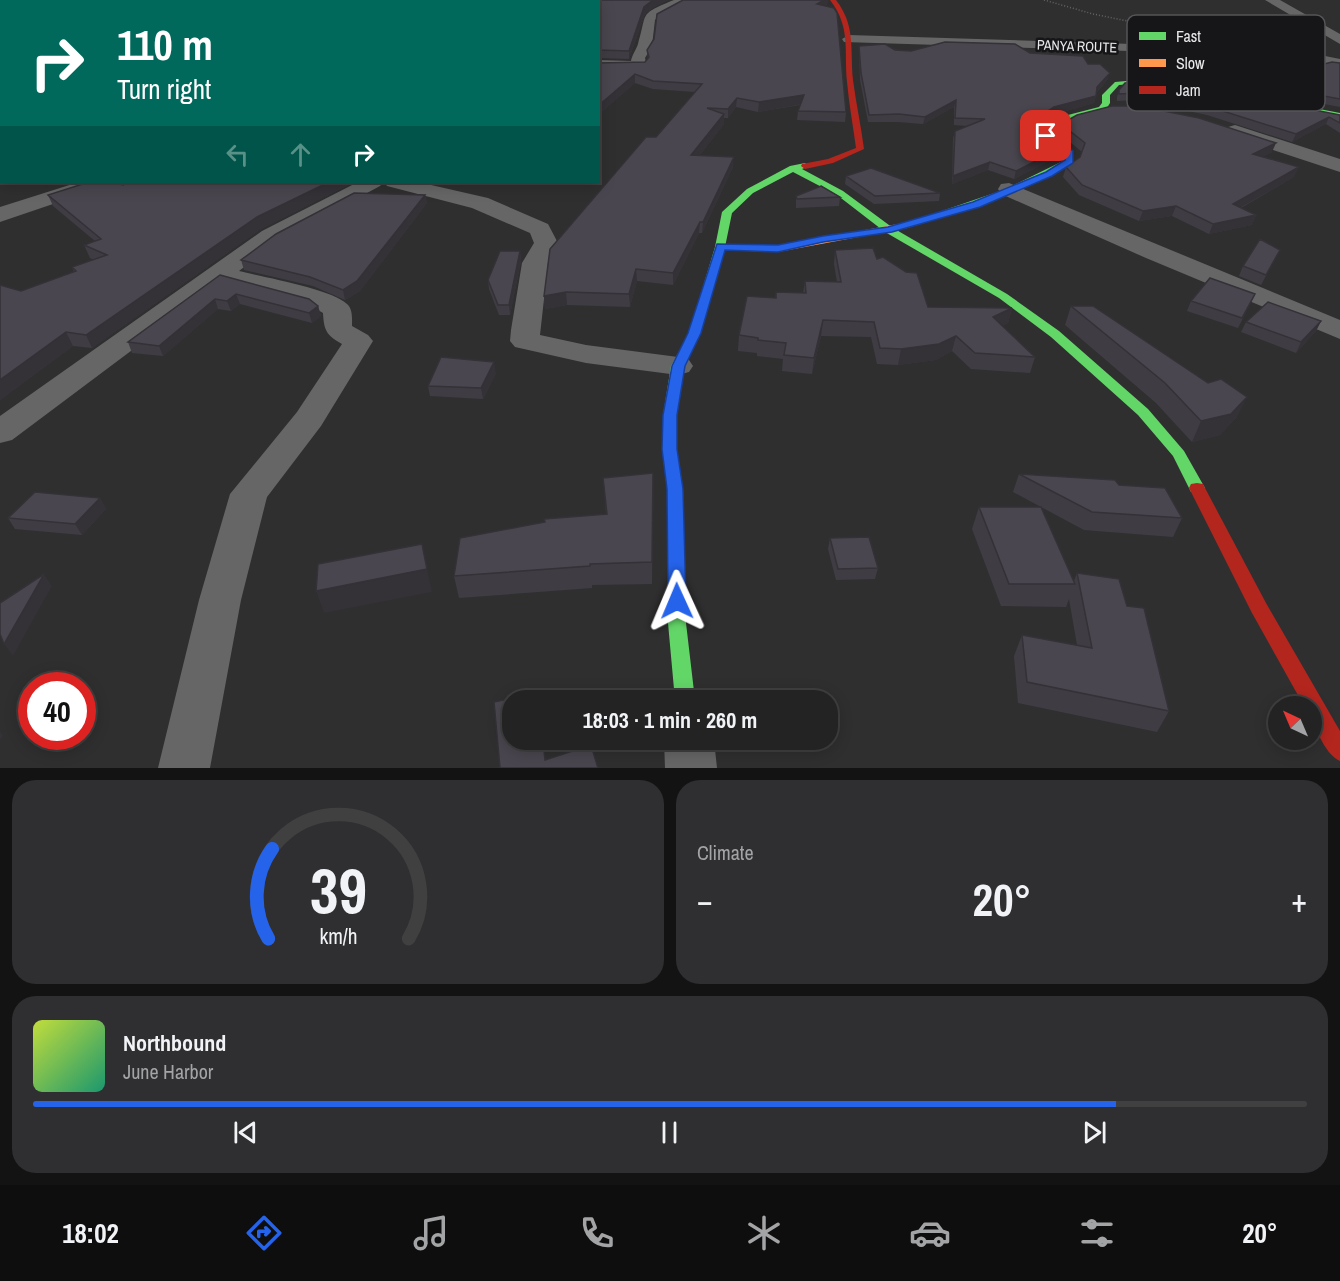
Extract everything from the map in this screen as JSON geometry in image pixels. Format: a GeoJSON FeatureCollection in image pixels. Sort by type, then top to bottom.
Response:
{"type":"FeatureCollection","features":[{"type":"Feature","properties":{"kind":"street"},"geometry":{"type":"LineString","coordinates":[[600,65],[639,66],[649,19],[656,12],[684,0]]}},
{"type":"Feature","properties":{"kind":"street"},"geometry":{"type":"LineString","coordinates":[[684,690],[677,623],[675,489],[669,449],[670,415],[678,366],[694,333],[720,247],[727,212],[750,191],[793,168],[830,161],[860,149],[860,130],[854,113],[849,77],[849,39],[844,14],[833,0]]}},
{"type":"Feature","properties":{"kind":"street"},"geometry":{"type":"LineString","coordinates":[[1271,0],[1297,15]]}},
{"type":"Feature","properties":{"kind":"street"},"geometry":{"type":"LineString","coordinates":[[1325,31],[1340,40]]}},
{"type":"Feature","properties":{"kind":"street","name":"PANYA ROUTE"},"geometry":{"type":"LineString","coordinates":[[849,39],[1127,48]]}},
{"type":"Feature","properties":{"kind":"street"},"geometry":{"type":"LineString","coordinates":[[1325,54],[1340,55]]}},
{"type":"Feature","properties":{"kind":"street","name":"PANYA ROUTE"},"geometry":{"type":"LineString","coordinates":[[1325,61],[1340,64]]}},
{"type":"Feature","properties":{"kind":"street"},"geometry":{"type":"LineString","coordinates":[[1102,109],[1106,103],[1106,95],[1117,83],[1127,82]]}},
{"type":"Feature","properties":{"kind":"street"},"geometry":{"type":"LineString","coordinates":[[720,247],[778,249],[823,239],[889,230],[976,204],[1049,174],[1070,161],[1070,153],[1046,136],[1043,130],[1046,127],[1068,118],[1102,109],[1124,108]]}},
{"type":"Feature","properties":{"kind":"street"},"geometry":{"type":"LineString","coordinates":[[1319,111],[1340,115]]}},
{"type":"Feature","properties":{"kind":"street"},"geometry":{"type":"LineString","coordinates":[[1213,124],[1340,166]]}},
{"type":"Feature","properties":{"kind":"street"},"geometry":{"type":"LineString","coordinates":[[793,168],[840,193],[889,230],[1003,296],[1055,334],[1143,412],[1179,454],[1259,608],[1340,751]]}},
{"type":"Feature","properties":{"kind":"street"},"geometry":{"type":"LineString","coordinates":[[0,215],[96,183]]}},
{"type":"Feature","properties":{"kind":"street"},"geometry":{"type":"LineString","coordinates":[[0,432],[270,236],[371,183]]}},
{"type":"Feature","properties":{"kind":"street"},"geometry":{"type":"LineString","coordinates":[[398,183],[480,203],[540,229],[546,243],[535,263],[525,341],[586,354],[678,366]]}},
{"type":"Feature","properties":{"kind":"street"},"geometry":{"type":"LineString","coordinates":[[1009,189],[1340,330]]}},
{"type":"Feature","properties":{"kind":"street"},"geometry":{"type":"LineString","coordinates":[[184,768],[220,600],[249,494],[309,419],[358,341],[338,330],[337,309],[323,302],[218,273]]}},
{"type":"Feature","properties":{"kind":"street"},"geometry":{"type":"LineString","coordinates":[[689,750],[691,768]]}},
{"type":"Feature","properties":{"kind":"path"},"geometry":{"type":"LineString","coordinates":[[1044,0],[1127,21]]}},
{"type":"Feature","properties":{"kind":"building"},"geometry":{"type":"Polygon","coordinates":[[[600,0],[653,0],[644,7],[629,51],[600,50],[600,0]]]}},
{"type":"Feature","properties":{"kind":"building"},"geometry":{"type":"Polygon","coordinates":[[[683,0],[824,0],[817,4],[834,8],[837,13],[846,112],[798,111],[804,95],[759,102],[737,98],[728,109],[707,108],[724,114],[691,155],[734,157],[703,222],[700,222],[673,273],[636,269],[629,294],[566,292],[544,296],[550,249],[646,137],[656,137],[702,84],[653,81],[635,74],[600,104],[600,63],[645,62],[649,57],[647,50],[654,39],[657,14],[683,0]]]}},
{"type":"Feature","properties":{"kind":"building"},"geometry":{"type":"Polygon","coordinates":[[[945,42],[1015,44],[1030,53],[1083,56],[1088,64],[1100,64],[1110,73],[1097,87],[1096,96],[1054,107],[1033,121],[1039,133],[1059,149],[1016,171],[990,162],[953,176],[955,131],[985,119],[955,118],[956,100],[925,117],[899,114],[869,115],[861,73],[859,46],[885,44],[895,50],[911,51],[945,42]]]}},
{"type":"Feature","properties":{"kind":"building"},"geometry":{"type":"Polygon","coordinates":[[[1340,63],[1340,99],[1325,96],[1325,64],[1340,63]]]}},
{"type":"Feature","properties":{"kind":"building"},"geometry":{"type":"Polygon","coordinates":[[[1127,83],[1127,94],[1119,94],[1119,90],[1127,83]]]}},
{"type":"Feature","properties":{"kind":"building"},"geometry":{"type":"Polygon","coordinates":[[[1112,106],[1127,106],[1127,111],[1164,111],[1199,118],[1276,143],[1253,154],[1299,167],[1233,204],[1256,215],[1213,224],[1176,206],[1143,211],[1082,185],[1066,167],[1080,157],[1085,143],[1061,124],[1077,115],[1112,106]]]}},
{"type":"Feature","properties":{"kind":"building"},"geometry":{"type":"Polygon","coordinates":[[[1223,111],[1320,111],[1340,115],[1340,123],[1329,117],[1296,134],[1223,111]]]}},
{"type":"Feature","properties":{"kind":"building"},"geometry":{"type":"Polygon","coordinates":[[[871,168],[940,193],[875,196],[846,176],[871,168]]]}},
{"type":"Feature","properties":{"kind":"building"},"geometry":{"type":"Polygon","coordinates":[[[86,183],[124,185],[121,183],[327,183],[257,217],[86,335],[66,332],[0,380],[0,285],[21,291],[76,271],[72,267],[107,255],[84,245],[101,239],[48,195],[86,183]]]}},
{"type":"Feature","properties":{"kind":"building"},"geometry":{"type":"Polygon","coordinates":[[[821,186],[840,197],[797,199],[796,196],[821,186]]]}},
{"type":"Feature","properties":{"kind":"building"},"geometry":{"type":"Polygon","coordinates":[[[354,193],[425,195],[357,281],[343,290],[310,277],[241,260],[276,234],[354,193]]]}},
{"type":"Feature","properties":{"kind":"building"},"geometry":{"type":"Polygon","coordinates":[[[1260,239],[1280,250],[1266,275],[1243,266],[1260,239]]]}},
{"type":"Feature","properties":{"kind":"building"},"geometry":{"type":"Polygon","coordinates":[[[873,248],[877,259],[883,257],[906,272],[917,273],[928,307],[1012,308],[993,317],[1035,357],[975,353],[956,336],[939,344],[901,349],[880,348],[874,322],[823,320],[814,358],[784,355],[786,343],[739,335],[747,296],[776,298],[776,292],[806,293],[805,281],[841,282],[835,250],[873,248]]]}},
{"type":"Feature","properties":{"kind":"building"},"geometry":{"type":"Polygon","coordinates":[[[500,251],[520,251],[509,305],[498,305],[488,280],[500,251]]]}},
{"type":"Feature","properties":{"kind":"building"},"geometry":{"type":"Polygon","coordinates":[[[220,275],[309,299],[318,306],[309,313],[236,294],[227,301],[215,299],[159,346],[128,342],[220,275]]]}},
{"type":"Feature","properties":{"kind":"building"},"geometry":{"type":"Polygon","coordinates":[[[1210,278],[1255,294],[1242,318],[1191,301],[1210,278]]]}},
{"type":"Feature","properties":{"kind":"building"},"geometry":{"type":"Polygon","coordinates":[[[1268,302],[1321,321],[1301,342],[1246,322],[1268,302]]]}},
{"type":"Feature","properties":{"kind":"building"},"geometry":{"type":"Polygon","coordinates":[[[1071,306],[1093,306],[1208,383],[1221,379],[1247,397],[1231,414],[1201,421],[1165,383],[1071,306]]]}},
{"type":"Feature","properties":{"kind":"building"},"geometry":{"type":"Polygon","coordinates":[[[441,357],[494,362],[481,388],[428,386],[441,357]]]}},
{"type":"Feature","properties":{"kind":"building"},"geometry":{"type":"Polygon","coordinates":[[[653,473],[652,562],[590,564],[590,566],[454,576],[460,538],[545,522],[544,519],[607,514],[603,478],[653,473]]]}},
{"type":"Feature","properties":{"kind":"building"},"geometry":{"type":"Polygon","coordinates":[[[1019,474],[1115,480],[1119,485],[1165,488],[1182,518],[1092,512],[1019,474]]]}},
{"type":"Feature","properties":{"kind":"building"},"geometry":{"type":"Polygon","coordinates":[[[35,492],[100,498],[75,524],[8,518],[35,492]]]}},
{"type":"Feature","properties":{"kind":"building"},"geometry":{"type":"Polygon","coordinates":[[[979,507],[1041,507],[1075,584],[1009,584],[979,507]]]}},
{"type":"Feature","properties":{"kind":"building"},"geometry":{"type":"Polygon","coordinates":[[[869,537],[878,568],[838,569],[830,538],[869,537]]]}},
{"type":"Feature","properties":{"kind":"building"},"geometry":{"type":"Polygon","coordinates":[[[422,544],[427,569],[316,591],[318,564],[422,544]]]}},
{"type":"Feature","properties":{"kind":"building"},"geometry":{"type":"Polygon","coordinates":[[[1077,573],[1119,579],[1127,606],[1144,608],[1169,711],[1027,682],[1022,635],[1092,648],[1077,573]]]}},
{"type":"Feature","properties":{"kind":"building"},"geometry":{"type":"Polygon","coordinates":[[[44,574],[4,644],[0,634],[0,603],[44,574]]]}},
{"type":"Feature","properties":{"kind":"building"},"geometry":{"type":"Polygon","coordinates":[[[502,700],[502,750],[544,750],[545,760],[576,750],[593,750],[598,768],[500,768],[494,702],[502,700]]]}},
{"type":"Feature","properties":{"kind":"traffic: fast"},"geometry":{"type":"LineString","coordinates":[[903,226],[1010,191],[1069,161],[1070,153],[1046,136],[1043,130],[1067,118],[1102,109],[1106,103],[1106,95],[1117,83],[1127,82]]}},
{"type":"Feature","properties":{"kind":"traffic: fast"},"geometry":{"type":"LineString","coordinates":[[1319,111],[1340,115]]}},
{"type":"Feature","properties":{"kind":"traffic: fast"},"geometry":{"type":"LineString","coordinates":[[684,690],[677,623],[675,489],[669,449],[670,415],[678,366],[695,333],[720,247],[727,212],[750,191],[793,168],[805,166]]}},
{"type":"Feature","properties":{"kind":"traffic: fast"},"geometry":{"type":"LineString","coordinates":[[793,168],[840,193],[889,230],[1003,296],[1055,334],[1143,412],[1179,454],[1197,488]]}},
{"type":"Feature","properties":{"kind":"traffic: slow"},"geometry":{"type":"LineString","coordinates":[[720,247],[778,249],[903,226]]}},
{"type":"Feature","properties":{"kind":"traffic: jam"},"geometry":{"type":"LineString","coordinates":[[805,166],[830,161],[860,149],[850,80],[848,31],[843,13],[833,0]]}},
{"type":"Feature","properties":{"kind":"traffic: jam"},"geometry":{"type":"LineString","coordinates":[[1197,488],[1259,608],[1340,751]]}},
{"type":"Feature","properties":{"kind":"route"},"geometry":{"type":"LineString","coordinates":[[677,601],[675,489],[669,449],[670,415],[678,366],[694,333],[720,247],[778,249],[823,239],[889,230],[976,204],[1049,174],[1070,161],[1070,153],[1046,136]]}}]}
